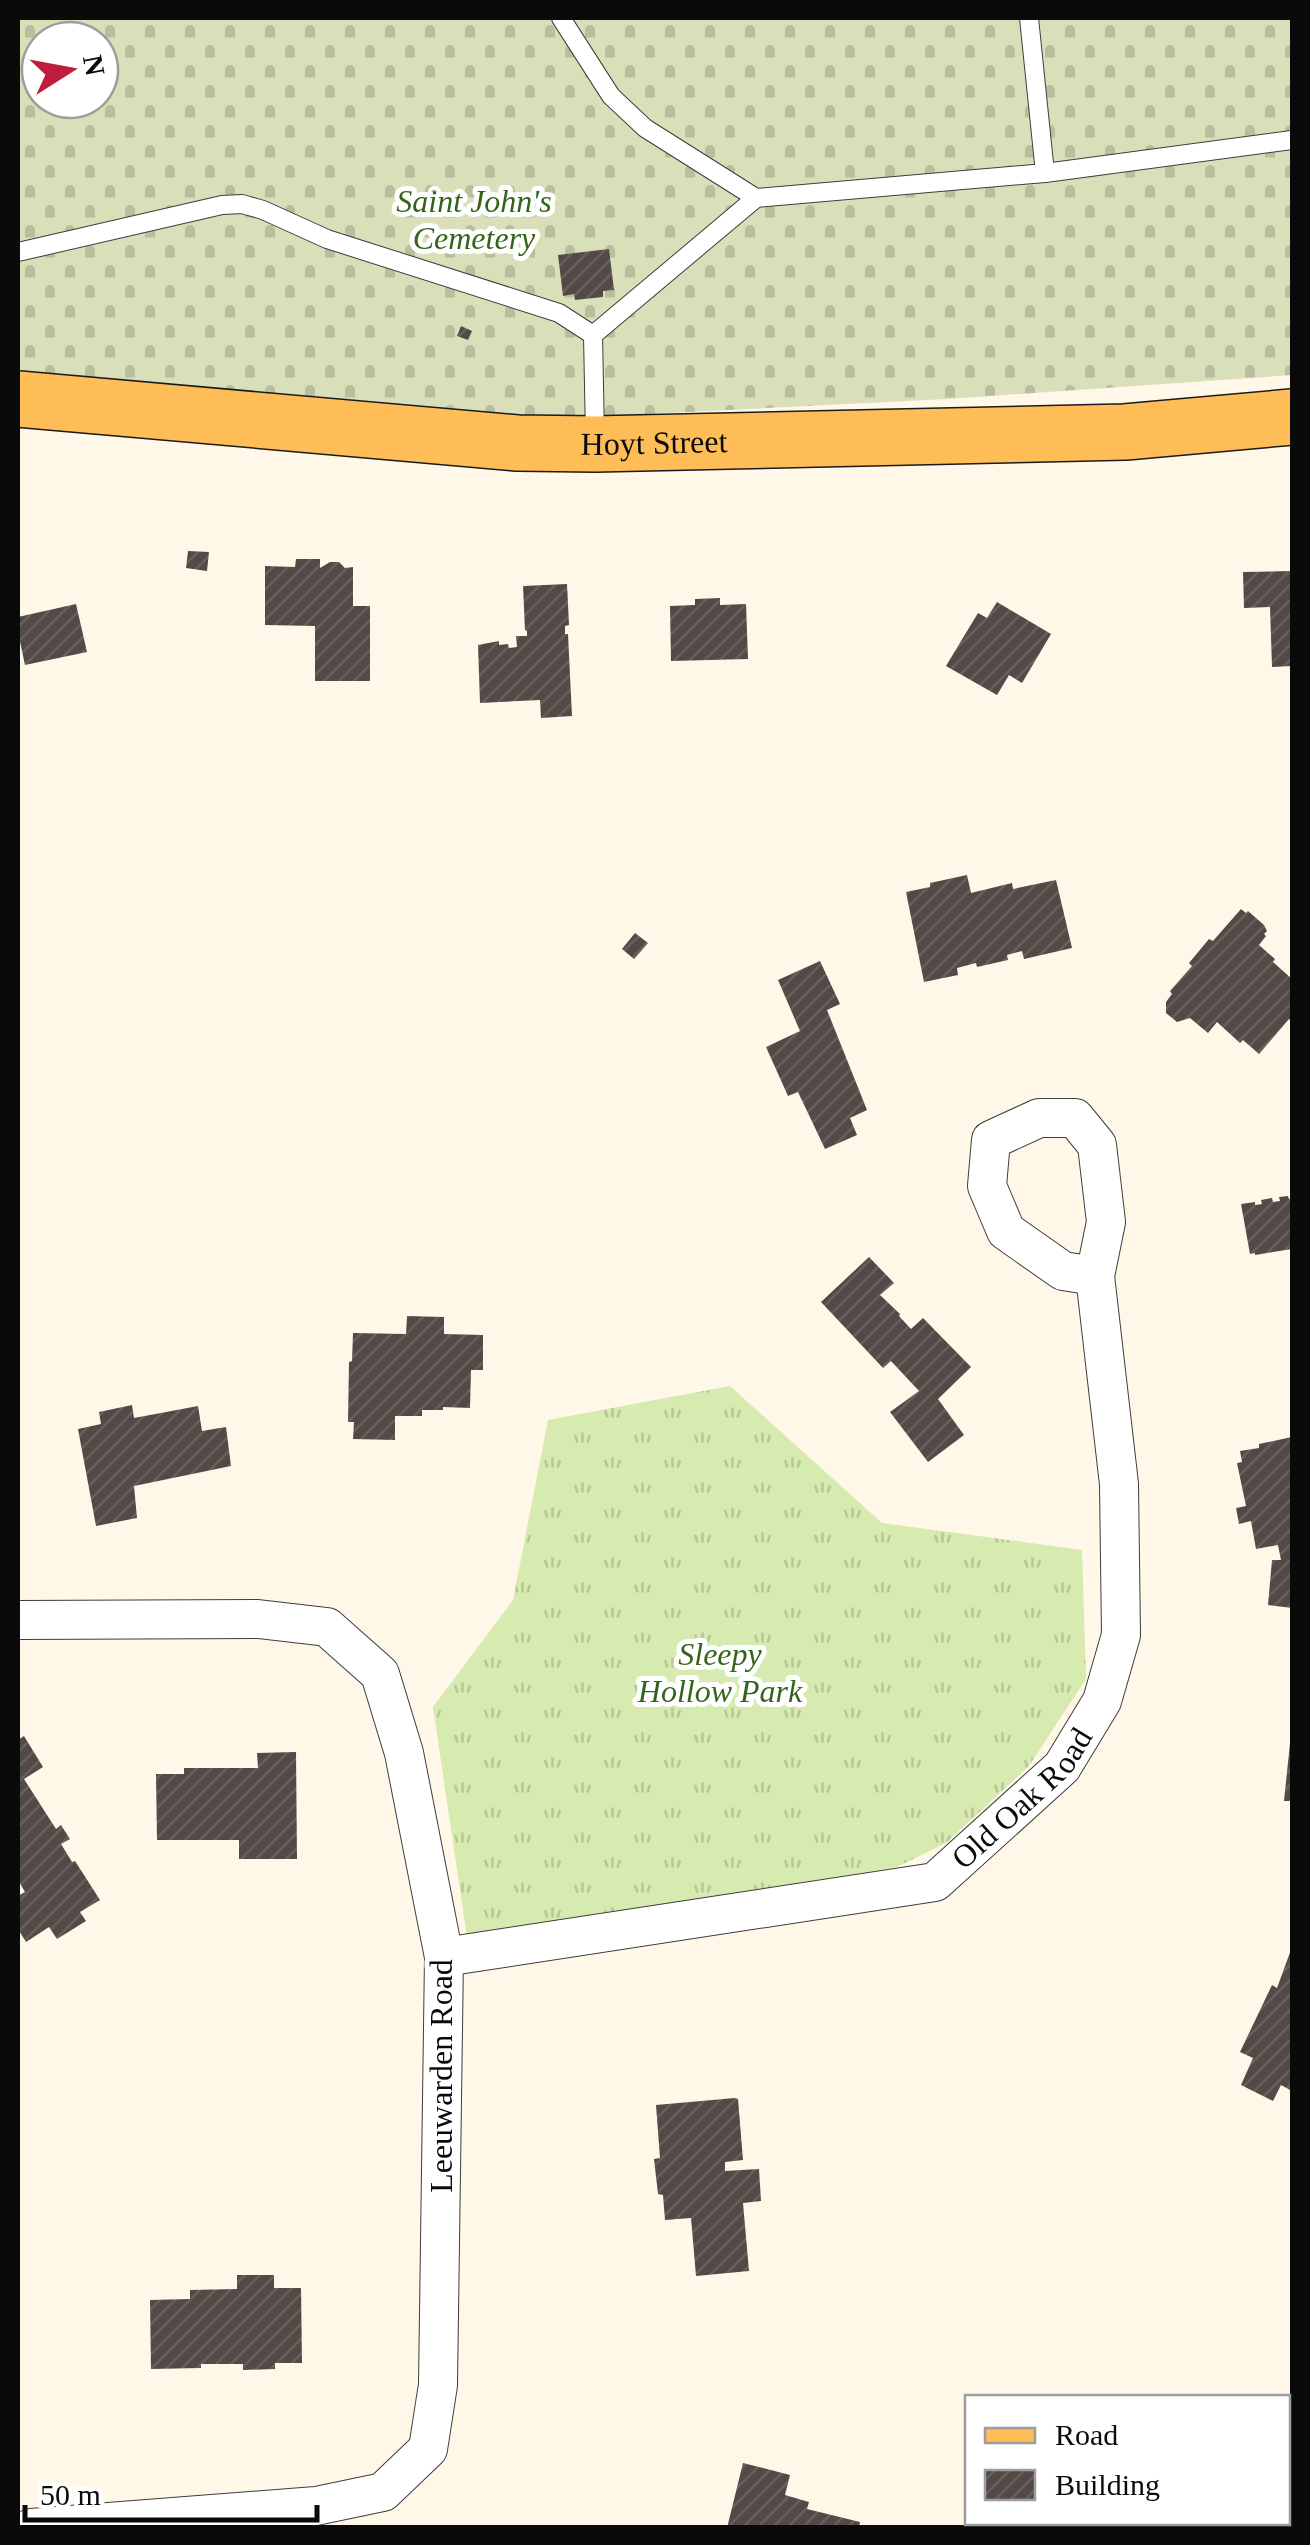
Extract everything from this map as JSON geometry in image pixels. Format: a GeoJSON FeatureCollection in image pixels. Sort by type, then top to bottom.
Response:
{"type":"FeatureCollection","features":[{"type":"Feature","properties":{"kind":"main road","name":"Hoyt Street"},"geometry":{"type":"LineString","coordinates":[[18,400],[517,444],[1125,432],[1292,417]]}},
{"type":"Feature","properties":{"kind":"street","name":"Old Oak Road"},"geometry":{"type":"LineString","coordinates":[[444,1957],[935,1882],[1062,1767],[1102,1701],[1121,1635],[1119,1484],[1094,1276]]}},
{"type":"Feature","properties":{"kind":"street","name":"Leeuwarden Road"},"geometry":{"type":"LineString","coordinates":[[18,1620],[258,1619],[327,1628],[380,1674],[404,1753],[444,1957],[438,2385],[428,2449],[382,2492],[316,2506],[31,2528]]}},
{"type":"Feature","properties":{"kind":"lane"},"geometry":{"type":"LineString","coordinates":[[561,18],[612,96],[645,128],[756,198]]}},
{"type":"Feature","properties":{"kind":"lane"},"geometry":{"type":"LineString","coordinates":[[1029,18],[1046,173]]}},
{"type":"Feature","properties":{"kind":"lane"},"geometry":{"type":"LineString","coordinates":[[593,335],[756,198],[1046,173],[1292,140]]}},
{"type":"Feature","properties":{"kind":"lane"},"geometry":{"type":"LineString","coordinates":[[18,252],[222,205],[242,204],[327,239],[559,313],[593,335]]}},
{"type":"Feature","properties":{"kind":"lane"},"geometry":{"type":"LineString","coordinates":[[593,335],[595,444]]}},
{"type":"Feature","properties":{"kind":"green space","name":"Saint John's Cemetery"},"geometry":{"type":"Polygon","coordinates":[[[18,18],[1292,18],[1292,375],[947,399],[449,424],[18,373],[18,18]]]}},
{"type":"Feature","properties":{"kind":"green space","name":"Sleepy Hollow Park"},"geometry":{"type":"Polygon","coordinates":[[[730,1386],[882,1523],[1082,1550],[1086,1679],[1029,1766],[946,1843],[897,1867],[467,1937],[433,1707],[513,1600],[548,1420],[730,1386]]]}},
{"type":"Feature","properties":{"kind":"building"},"geometry":{"type":"Polygon","coordinates":[[[609,249],[614,290],[603,291],[603,297],[575,300],[574,294],[563,296],[558,255],[609,249]]]}},
{"type":"Feature","properties":{"kind":"building"},"geometry":{"type":"Polygon","coordinates":[[[461,326],[472,331],[468,340],[457,336],[461,326]]]}},
{"type":"Feature","properties":{"kind":"building"},"geometry":{"type":"Polygon","coordinates":[[[188,551],[209,552],[207,571],[186,568],[188,551]]]}},
{"type":"Feature","properties":{"kind":"building"},"geometry":{"type":"Polygon","coordinates":[[[296,559],[320,559],[320,568],[330,562],[353,567],[353,606],[370,606],[370,681],[315,681],[315,626],[265,625],[265,566],[295,567],[296,559]]]}},
{"type":"Feature","properties":{"kind":"building"},"geometry":{"type":"Polygon","coordinates":[[[1292,571],[1292,666],[1272,667],[1270,607],[1244,608],[1243,572],[1292,571]]]}},
{"type":"Feature","properties":{"kind":"building"},"geometry":{"type":"Polygon","coordinates":[[[567,584],[569,625],[565,626],[565,634],[572,716],[541,718],[540,700],[480,703],[478,645],[499,641],[499,645],[517,647],[516,636],[527,636],[523,586],[567,584]]]}},
{"type":"Feature","properties":{"kind":"building"},"geometry":{"type":"Polygon","coordinates":[[[720,598],[720,605],[746,604],[748,659],[671,661],[670,606],[720,598]]]}},
{"type":"Feature","properties":{"kind":"building"},"geometry":{"type":"Polygon","coordinates":[[[997,602],[1051,634],[1022,683],[1009,675],[997,695],[946,666],[978,613],[987,618],[997,602]]]}},
{"type":"Feature","properties":{"kind":"building"},"geometry":{"type":"Polygon","coordinates":[[[76,604],[87,652],[25,665],[18,617],[76,604]]]}},
{"type":"Feature","properties":{"kind":"building"},"geometry":{"type":"Polygon","coordinates":[[[967,875],[971,893],[1012,883],[1013,889],[1056,880],[1072,948],[1024,959],[1022,951],[1007,955],[1008,960],[977,967],[976,963],[957,968],[958,975],[924,982],[906,892],[967,875]]]}},
{"type":"Feature","properties":{"kind":"building"},"geometry":{"type":"Polygon","coordinates":[[[1241,909],[1264,925],[1266,936],[1259,945],[1292,979],[1292,1022],[1289,1019],[1259,1054],[1217,1022],[1208,1033],[1190,1018],[1177,1022],[1166,1013],[1170,991],[1192,966],[1189,963],[1241,909]]]}},
{"type":"Feature","properties":{"kind":"building"},"geometry":{"type":"Polygon","coordinates":[[[635,933],[648,943],[634,959],[622,949],[635,933]]]}},
{"type":"Feature","properties":{"kind":"building"},"geometry":{"type":"Polygon","coordinates":[[[820,961],[840,1004],[827,1010],[867,1110],[850,1118],[857,1135],[825,1149],[798,1092],[788,1096],[766,1047],[800,1031],[778,980],[820,961]]]}},
{"type":"Feature","properties":{"kind":"building"},"geometry":{"type":"Polygon","coordinates":[[[1279,1197],[1292,1199],[1292,1249],[1250,1254],[1241,1204],[1262,1204],[1261,1200],[1272,1198],[1273,1202],[1280,1201],[1279,1197]]]}},
{"type":"Feature","properties":{"kind":"building"},"geometry":{"type":"Polygon","coordinates":[[[869,1257],[894,1283],[880,1295],[911,1329],[923,1318],[971,1367],[938,1399],[964,1435],[928,1462],[890,1412],[919,1391],[891,1361],[883,1368],[821,1302],[869,1257]]]}},
{"type":"Feature","properties":{"kind":"building"},"geometry":{"type":"Polygon","coordinates":[[[407,1316],[444,1317],[444,1334],[483,1335],[483,1370],[471,1370],[470,1408],[443,1407],[422,1410],[422,1416],[395,1416],[395,1440],[353,1439],[354,1422],[348,1422],[353,1333],[406,1334],[407,1316]]]}},
{"type":"Feature","properties":{"kind":"building"},"geometry":{"type":"Polygon","coordinates":[[[132,1405],[134,1418],[198,1406],[202,1431],[226,1427],[231,1466],[134,1486],[137,1518],[96,1526],[78,1429],[101,1424],[99,1412],[132,1405]]]}},
{"type":"Feature","properties":{"kind":"building"},"geometry":{"type":"Polygon","coordinates":[[[1292,1437],[1292,1608],[1268,1605],[1272,1560],[1281,1560],[1278,1545],[1256,1549],[1251,1521],[1239,1524],[1236,1508],[1246,1506],[1237,1463],[1242,1462],[1240,1451],[1292,1437]]]}},
{"type":"Feature","properties":{"kind":"building"},"geometry":{"type":"Polygon","coordinates":[[[24,1736],[43,1767],[24,1779],[56,1829],[61,1825],[70,1839],[61,1844],[100,1900],[80,1912],[86,1921],[57,1939],[49,1927],[26,1942],[18,1929],[18,1896],[25,1892],[18,1880],[18,1740],[24,1736]]]}},
{"type":"Feature","properties":{"kind":"building"},"geometry":{"type":"Polygon","coordinates":[[[1290,1743],[1292,1801],[1284,1801],[1290,1743]]]}},
{"type":"Feature","properties":{"kind":"building"},"geometry":{"type":"Polygon","coordinates":[[[296,1752],[297,1859],[239,1859],[239,1840],[157,1840],[156,1774],[184,1774],[184,1768],[258,1768],[257,1753],[296,1752]]]}},
{"type":"Feature","properties":{"kind":"building"},"geometry":{"type":"Polygon","coordinates":[[[1292,1947],[1292,2091],[1281,2085],[1273,2101],[1241,2085],[1253,2058],[1240,2052],[1272,1985],[1277,1988],[1292,1947]]]}},
{"type":"Feature","properties":{"kind":"building"},"geometry":{"type":"Polygon","coordinates":[[[735,2098],[743,2160],[725,2162],[725,2171],[759,2169],[761,2201],[743,2203],[749,2271],[696,2276],[691,2218],[665,2220],[663,2195],[658,2194],[654,2159],[660,2158],[656,2105],[735,2098]]]}},
{"type":"Feature","properties":{"kind":"building"},"geometry":{"type":"Polygon","coordinates":[[[237,2275],[274,2275],[274,2288],[301,2288],[302,2363],[275,2363],[275,2369],[243,2370],[243,2364],[201,2364],[201,2368],[151,2369],[150,2300],[190,2299],[190,2290],[237,2289],[237,2275]]]}},
{"type":"Feature","properties":{"kind":"building"},"geometry":{"type":"Polygon","coordinates":[[[743,2463],[790,2475],[785,2495],[809,2502],[807,2509],[860,2522],[859,2528],[727,2528],[743,2463]]]}}]}
